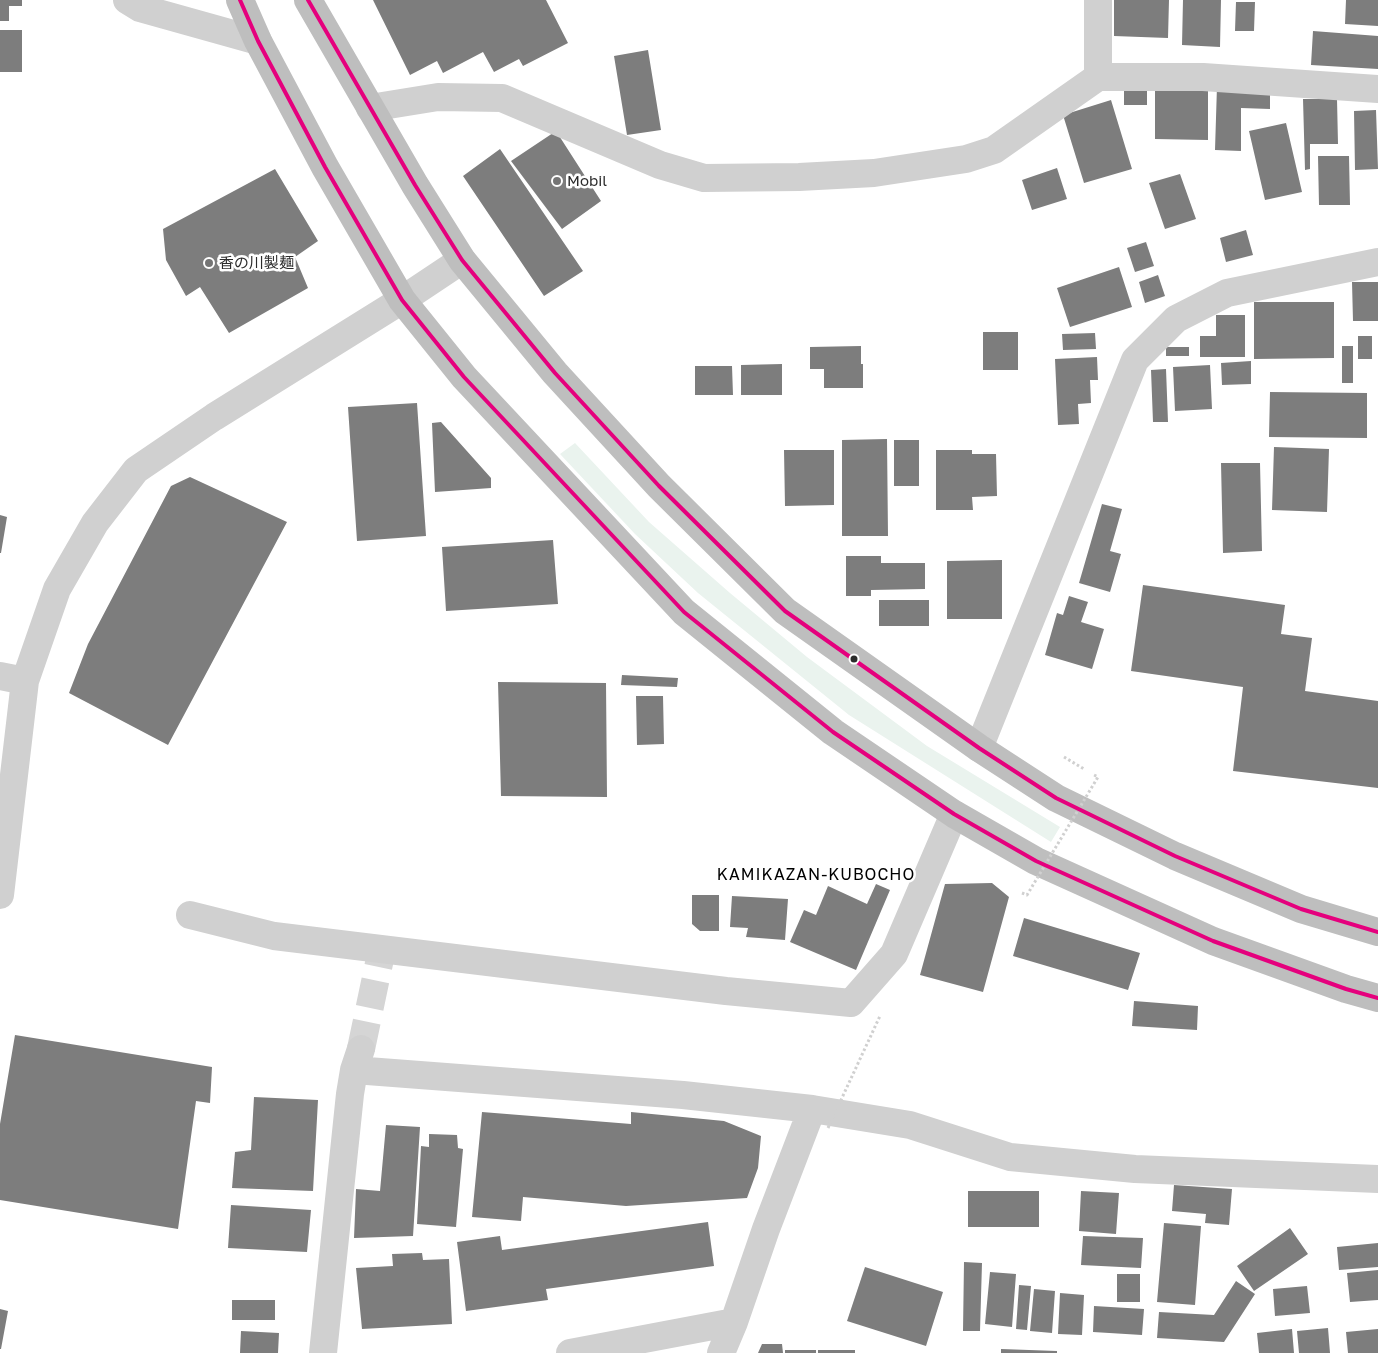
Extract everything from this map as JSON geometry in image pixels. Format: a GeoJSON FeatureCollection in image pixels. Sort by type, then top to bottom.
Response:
{"type":"FeatureCollection","features":[{"type":"Feature","properties":{"kind":"highway"},"geometry":{"type":"LineString","coordinates":[[240,0],[258,41],[325,167],[402,300],[464,377],[684,612],[833,732],[954,814],[1036,861],[1213,941],[1346,989],[1378,998]]}},
{"type":"Feature","properties":{"kind":"highway"},"geometry":{"type":"LineString","coordinates":[[308,0],[415,185],[462,260],[555,372],[659,486],[785,611],[979,748],[1056,798],[1175,856],[1301,909],[1378,932]]}},
{"type":"Feature","properties":{"kind":"street"},"geometry":{"type":"LineString","coordinates":[[127,0],[140,8],[258,41]]}},
{"type":"Feature","properties":{"kind":"street"},"geometry":{"type":"LineString","coordinates":[[1098,0],[1098,77]]}},
{"type":"Feature","properties":{"kind":"street"},"geometry":{"type":"LineString","coordinates":[[370,108],[438,97],[502,98],[647,160],[704,178],[799,177],[874,173],[966,159],[994,150],[1098,77],[1203,77],[1378,89]]}},
{"type":"Feature","properties":{"kind":"street"},"geometry":{"type":"LineString","coordinates":[[1,888],[12,679],[57,589],[95,523],[136,470],[214,417],[402,300],[462,260]]}},
{"type":"Feature","properties":{"kind":"street"},"geometry":{"type":"LineString","coordinates":[[979,748],[1134,360],[1176,319],[1227,293],[1378,262]]}},
{"type":"Feature","properties":{"kind":"street"},"geometry":{"type":"LineString","coordinates":[[190,915],[274,936],[726,991],[852,1004],[894,954],[954,814]]}},
{"type":"Feature","properties":{"kind":"street"},"geometry":{"type":"LineString","coordinates":[[323,1353],[350,1094],[357,1060],[683,1095],[820,1118],[910,1125],[1010,1157],[1134,1169],[1378,1179]]}},
{"type":"Feature","properties":{"kind":"street"},"geometry":{"type":"LineString","coordinates":[[721,1353],[734,1322],[766,1229],[820,1118]]}},
{"type":"Feature","properties":{"kind":"street"},"geometry":{"type":"LineString","coordinates":[[570,1353],[734,1322]]}},
{"type":"Feature","properties":{"kind":"path"},"geometry":{"type":"LineString","coordinates":[[1022,892],[1027,895],[1098,777],[1094,775]]}},
{"type":"Feature","properties":{"kind":"path"},"geometry":{"type":"LineString","coordinates":[[820,1118],[880,1016]]}},
{"type":"Feature","properties":{"kind":"shaded area"},"geometry":{"type":"Polygon","coordinates":[[[575,443],[649,522],[807,657],[927,746],[1060,827],[1051,842],[849,715],[698,593],[635,534],[560,454],[575,443]]]}},
{"type":"Feature","properties":{"kind":"building"},"geometry":{"type":"Polygon","coordinates":[[[0,0],[22,0],[22,6],[9,6],[9,21],[0,21],[0,0]]]}},
{"type":"Feature","properties":{"kind":"building"},"geometry":{"type":"Polygon","coordinates":[[[373,0],[546,0],[568,43],[523,66],[519,59],[494,72],[483,52],[443,73],[437,61],[410,75],[373,0]]]}},
{"type":"Feature","properties":{"kind":"building"},"geometry":{"type":"Polygon","coordinates":[[[1114,0],[1169,0],[1168,38],[1114,36],[1114,0]]]}},
{"type":"Feature","properties":{"kind":"building"},"geometry":{"type":"Polygon","coordinates":[[[1183,0],[1221,0],[1220,47],[1182,45],[1183,0]]]}},
{"type":"Feature","properties":{"kind":"building"},"geometry":{"type":"Polygon","coordinates":[[[1346,0],[1378,0],[1378,26],[1345,24],[1346,0]]]}},
{"type":"Feature","properties":{"kind":"building"},"geometry":{"type":"Polygon","coordinates":[[[1236,2],[1255,2],[1254,31],[1235,31],[1236,2]]]}},
{"type":"Feature","properties":{"kind":"building"},"geometry":{"type":"Polygon","coordinates":[[[0,30],[22,30],[22,72],[0,72],[0,30]]]}},
{"type":"Feature","properties":{"kind":"building"},"geometry":{"type":"Polygon","coordinates":[[[1313,31],[1378,36],[1378,69],[1311,65],[1313,31]]]}},
{"type":"Feature","properties":{"kind":"building"},"geometry":{"type":"Polygon","coordinates":[[[648,50],[661,130],[627,135],[614,56],[648,50]]]}},
{"type":"Feature","properties":{"kind":"building"},"geometry":{"type":"Polygon","coordinates":[[[1124,81],[1147,81],[1147,105],[1124,105],[1124,81]]]}},
{"type":"Feature","properties":{"kind":"building"},"geometry":{"type":"Polygon","coordinates":[[[1217,86],[1270,88],[1270,109],[1241,108],[1241,151],[1215,150],[1217,86]]]}},
{"type":"Feature","properties":{"kind":"building"},"geometry":{"type":"Polygon","coordinates":[[[1155,87],[1208,87],[1208,140],[1155,139],[1155,87]]]}},
{"type":"Feature","properties":{"kind":"building"},"geometry":{"type":"Polygon","coordinates":[[[1303,99],[1337,99],[1338,144],[1310,144],[1310,169],[1305,170],[1303,99]]]}},
{"type":"Feature","properties":{"kind":"building"},"geometry":{"type":"Polygon","coordinates":[[[1111,100],[1132,169],[1084,183],[1063,115],[1111,100]]]}},
{"type":"Feature","properties":{"kind":"building"},"geometry":{"type":"Polygon","coordinates":[[[1376,110],[1378,169],[1355,170],[1354,111],[1376,110]]]}},
{"type":"Feature","properties":{"kind":"building"},"geometry":{"type":"Polygon","coordinates":[[[1286,123],[1302,192],[1265,200],[1249,131],[1286,123]]]}},
{"type":"Feature","properties":{"kind":"building","name":"Mobil"},"geometry":{"type":"Polygon","coordinates":[[[556,131],[601,201],[562,229],[511,161],[556,131]]]}},
{"type":"Feature","properties":{"kind":"building"},"geometry":{"type":"Polygon","coordinates":[[[500,149],[583,271],[544,296],[463,176],[500,149]]]}},
{"type":"Feature","properties":{"kind":"building"},"geometry":{"type":"Polygon","coordinates":[[[1318,156],[1349,156],[1350,205],[1319,205],[1318,156]]]}},
{"type":"Feature","properties":{"kind":"building"},"geometry":{"type":"Polygon","coordinates":[[[1057,168],[1067,199],[1032,210],[1022,180],[1057,168]]]}},
{"type":"Feature","properties":{"kind":"building"},"geometry":{"type":"Polygon","coordinates":[[[275,169],[318,241],[295,257],[308,288],[229,333],[200,287],[186,296],[166,260],[163,229],[275,169]]]}},
{"type":"Feature","properties":{"kind":"building"},"geometry":{"type":"Polygon","coordinates":[[[1180,174],[1196,219],[1165,229],[1149,183],[1180,174]]]}},
{"type":"Feature","properties":{"kind":"building"},"geometry":{"type":"Polygon","coordinates":[[[1246,230],[1253,255],[1226,262],[1220,238],[1246,230]]]}},
{"type":"Feature","properties":{"kind":"building"},"geometry":{"type":"Polygon","coordinates":[[[1146,242],[1154,266],[1135,272],[1127,248],[1146,242]]]}},
{"type":"Feature","properties":{"kind":"building"},"geometry":{"type":"Polygon","coordinates":[[[1119,267],[1132,307],[1070,327],[1057,288],[1119,267]]]}},
{"type":"Feature","properties":{"kind":"building"},"geometry":{"type":"Polygon","coordinates":[[[1158,275],[1165,296],[1145,303],[1139,282],[1158,275]]]}},
{"type":"Feature","properties":{"kind":"building"},"geometry":{"type":"Polygon","coordinates":[[[1352,282],[1378,282],[1378,321],[1353,321],[1352,282]]]}},
{"type":"Feature","properties":{"kind":"building"},"geometry":{"type":"Polygon","coordinates":[[[1254,302],[1334,302],[1334,358],[1254,359],[1254,302]]]}},
{"type":"Feature","properties":{"kind":"building"},"geometry":{"type":"Polygon","coordinates":[[[1216,315],[1245,315],[1245,357],[1200,357],[1200,336],[1216,336],[1216,315]]]}},
{"type":"Feature","properties":{"kind":"building"},"geometry":{"type":"Polygon","coordinates":[[[983,332],[1018,332],[1018,370],[983,370],[983,332]]]}},
{"type":"Feature","properties":{"kind":"building"},"geometry":{"type":"Polygon","coordinates":[[[1095,333],[1096,349],[1063,350],[1062,334],[1095,333]]]}},
{"type":"Feature","properties":{"kind":"building"},"geometry":{"type":"Polygon","coordinates":[[[1358,336],[1372,336],[1372,359],[1358,359],[1358,336]]]}},
{"type":"Feature","properties":{"kind":"building"},"geometry":{"type":"Polygon","coordinates":[[[861,346],[863,388],[824,388],[824,369],[810,369],[810,347],[861,346]]]}},
{"type":"Feature","properties":{"kind":"building"},"geometry":{"type":"Polygon","coordinates":[[[1342,346],[1353,346],[1353,383],[1342,383],[1342,346]]]}},
{"type":"Feature","properties":{"kind":"building"},"geometry":{"type":"Polygon","coordinates":[[[1166,347],[1189,347],[1189,356],[1166,356],[1166,347]]]}},
{"type":"Feature","properties":{"kind":"building"},"geometry":{"type":"Polygon","coordinates":[[[1097,357],[1098,380],[1090,380],[1091,403],[1078,404],[1079,424],[1058,425],[1055,359],[1097,357]]]}},
{"type":"Feature","properties":{"kind":"building"},"geometry":{"type":"Polygon","coordinates":[[[1251,361],[1251,384],[1222,385],[1221,363],[1251,361]]]}},
{"type":"Feature","properties":{"kind":"building"},"geometry":{"type":"Polygon","coordinates":[[[782,364],[782,395],[741,395],[741,365],[782,364]]]}},
{"type":"Feature","properties":{"kind":"building"},"geometry":{"type":"Polygon","coordinates":[[[1210,365],[1212,409],[1175,411],[1173,367],[1210,365]]]}},
{"type":"Feature","properties":{"kind":"building"},"geometry":{"type":"Polygon","coordinates":[[[695,366],[732,366],[733,395],[695,395],[695,366]]]}},
{"type":"Feature","properties":{"kind":"building"},"geometry":{"type":"Polygon","coordinates":[[[1166,369],[1168,422],[1153,422],[1151,370],[1166,369]]]}},
{"type":"Feature","properties":{"kind":"building"},"geometry":{"type":"Polygon","coordinates":[[[1270,392],[1367,393],[1367,438],[1269,437],[1270,392]]]}},
{"type":"Feature","properties":{"kind":"building"},"geometry":{"type":"Polygon","coordinates":[[[417,403],[426,536],[357,541],[348,407],[417,403]]]}},
{"type":"Feature","properties":{"kind":"building"},"geometry":{"type":"Polygon","coordinates":[[[441,422],[491,478],[491,488],[435,492],[432,423],[441,422]]]}},
{"type":"Feature","properties":{"kind":"building"},"geometry":{"type":"Polygon","coordinates":[[[887,439],[888,536],[842,536],[842,440],[887,439]]]}},
{"type":"Feature","properties":{"kind":"building"},"geometry":{"type":"Polygon","coordinates":[[[894,440],[919,440],[919,486],[894,486],[894,440]]]}},
{"type":"Feature","properties":{"kind":"building"},"geometry":{"type":"Polygon","coordinates":[[[1274,447],[1329,449],[1327,512],[1272,510],[1274,447]]]}},
{"type":"Feature","properties":{"kind":"building"},"geometry":{"type":"Polygon","coordinates":[[[784,450],[834,450],[834,505],[785,506],[784,450]]]}},
{"type":"Feature","properties":{"kind":"building"},"geometry":{"type":"Polygon","coordinates":[[[936,450],[972,450],[972,454],[996,454],[997,496],[972,497],[973,510],[936,510],[936,450]]]}},
{"type":"Feature","properties":{"kind":"building"},"geometry":{"type":"Polygon","coordinates":[[[1221,463],[1260,463],[1262,551],[1223,553],[1221,463]]]}},
{"type":"Feature","properties":{"kind":"building"},"geometry":{"type":"Polygon","coordinates":[[[190,477],[287,522],[168,745],[69,693],[88,644],[171,486],[190,477]]]}},
{"type":"Feature","properties":{"kind":"building"},"geometry":{"type":"Polygon","coordinates":[[[1102,504],[1122,509],[1110,551],[1121,554],[1110,592],[1079,583],[1102,504]]]}},
{"type":"Feature","properties":{"kind":"building"},"geometry":{"type":"Polygon","coordinates":[[[0,515],[7,517],[1,553],[0,553],[0,515]]]}},
{"type":"Feature","properties":{"kind":"building"},"geometry":{"type":"Polygon","coordinates":[[[553,540],[558,604],[446,611],[442,547],[553,540]]]}},
{"type":"Feature","properties":{"kind":"building"},"geometry":{"type":"Polygon","coordinates":[[[846,556],[881,556],[881,563],[925,563],[925,589],[871,590],[871,596],[846,596],[846,556]]]}},
{"type":"Feature","properties":{"kind":"building"},"geometry":{"type":"Polygon","coordinates":[[[1002,560],[1002,619],[947,619],[947,561],[1002,560]]]}},
{"type":"Feature","properties":{"kind":"building"},"geometry":{"type":"Polygon","coordinates":[[[1143,585],[1285,605],[1281,634],[1312,638],[1305,691],[1378,701],[1378,788],[1233,771],[1243,687],[1131,671],[1143,585]]]}},
{"type":"Feature","properties":{"kind":"building"},"geometry":{"type":"Polygon","coordinates":[[[1069,596],[1088,602],[1081,622],[1104,629],[1092,669],[1045,655],[1057,613],[1063,615],[1069,596]]]}},
{"type":"Feature","properties":{"kind":"building"},"geometry":{"type":"Polygon","coordinates":[[[879,600],[929,600],[929,626],[879,626],[879,600]]]}},
{"type":"Feature","properties":{"kind":"building"},"geometry":{"type":"Polygon","coordinates":[[[622,675],[678,678],[677,687],[621,685],[622,675]]]}},
{"type":"Feature","properties":{"kind":"building"},"geometry":{"type":"Polygon","coordinates":[[[498,682],[606,683],[607,797],[501,796],[498,682]]]}},
{"type":"Feature","properties":{"kind":"building"},"geometry":{"type":"Polygon","coordinates":[[[636,696],[663,696],[664,744],[637,745],[636,696]]]}},
{"type":"Feature","properties":{"kind":"building"},"geometry":{"type":"Polygon","coordinates":[[[992,883],[1009,897],[983,992],[920,975],[945,884],[992,883]]]}},
{"type":"Feature","properties":{"kind":"building"},"geometry":{"type":"Polygon","coordinates":[[[876,884],[890,890],[856,970],[790,942],[804,910],[816,915],[828,886],[867,904],[876,884]]]}},
{"type":"Feature","properties":{"kind":"building"},"geometry":{"type":"Polygon","coordinates":[[[692,895],[719,895],[719,931],[700,931],[692,924],[692,895]]]}},
{"type":"Feature","properties":{"kind":"building"},"geometry":{"type":"Polygon","coordinates":[[[732,896],[788,899],[785,940],[746,937],[748,928],[730,927],[732,896]]]}},
{"type":"Feature","properties":{"kind":"building"},"geometry":{"type":"Polygon","coordinates":[[[1024,918],[1140,953],[1128,990],[1013,956],[1024,918]]]}},
{"type":"Feature","properties":{"kind":"building"},"geometry":{"type":"Polygon","coordinates":[[[1134,1001],[1198,1006],[1197,1030],[1132,1026],[1134,1001]]]}},
{"type":"Feature","properties":{"kind":"building"},"geometry":{"type":"Polygon","coordinates":[[[15,1035],[212,1067],[210,1103],[196,1101],[178,1229],[0,1200],[0,1124],[15,1035]]]}},
{"type":"Feature","properties":{"kind":"building"},"geometry":{"type":"Polygon","coordinates":[[[254,1097],[318,1100],[313,1191],[232,1188],[235,1152],[251,1150],[254,1097]]]}},
{"type":"Feature","properties":{"kind":"building"},"geometry":{"type":"Polygon","coordinates":[[[482,1112],[631,1124],[631,1112],[724,1121],[761,1136],[758,1168],[747,1198],[626,1206],[523,1197],[521,1221],[472,1217],[482,1112]]]}},
{"type":"Feature","properties":{"kind":"building"},"geometry":{"type":"Polygon","coordinates":[[[386,1125],[420,1127],[413,1236],[354,1238],[356,1189],[380,1191],[386,1125]]]}},
{"type":"Feature","properties":{"kind":"building"},"geometry":{"type":"Polygon","coordinates":[[[429,1134],[457,1135],[458,1148],[463,1149],[456,1227],[417,1224],[421,1146],[429,1147],[429,1134]]]}},
{"type":"Feature","properties":{"kind":"building"},"geometry":{"type":"Polygon","coordinates":[[[1174,1185],[1232,1189],[1229,1225],[1205,1223],[1206,1214],[1172,1211],[1174,1185]]]}},
{"type":"Feature","properties":{"kind":"building"},"geometry":{"type":"Polygon","coordinates":[[[968,1191],[1039,1191],[1039,1227],[968,1227],[968,1191]]]}},
{"type":"Feature","properties":{"kind":"building"},"geometry":{"type":"Polygon","coordinates":[[[1081,1191],[1119,1193],[1116,1234],[1079,1231],[1081,1191]]]}},
{"type":"Feature","properties":{"kind":"building"},"geometry":{"type":"Polygon","coordinates":[[[231,1205],[311,1210],[307,1252],[228,1248],[231,1205]]]}},
{"type":"Feature","properties":{"kind":"building"},"geometry":{"type":"Polygon","coordinates":[[[708,1222],[714,1266],[546,1289],[548,1300],[466,1311],[457,1242],[500,1236],[502,1250],[708,1222]]]}},
{"type":"Feature","properties":{"kind":"building"},"geometry":{"type":"Polygon","coordinates":[[[1164,1223],[1201,1226],[1195,1305],[1157,1302],[1164,1223]]]}},
{"type":"Feature","properties":{"kind":"building"},"geometry":{"type":"Polygon","coordinates":[[[1290,1228],[1308,1254],[1254,1291],[1237,1266],[1290,1228]]]}},
{"type":"Feature","properties":{"kind":"building"},"geometry":{"type":"Polygon","coordinates":[[[1083,1236],[1143,1238],[1141,1268],[1081,1265],[1083,1236]]]}},
{"type":"Feature","properties":{"kind":"building"},"geometry":{"type":"Polygon","coordinates":[[[1378,1243],[1378,1267],[1339,1270],[1337,1247],[1378,1243]]]}},
{"type":"Feature","properties":{"kind":"building"},"geometry":{"type":"Polygon","coordinates":[[[422,1253],[423,1260],[449,1259],[452,1324],[362,1329],[356,1268],[393,1266],[392,1254],[422,1253]]]}},
{"type":"Feature","properties":{"kind":"building"},"geometry":{"type":"Polygon","coordinates":[[[964,1262],[982,1263],[980,1331],[963,1331],[964,1262]]]}},
{"type":"Feature","properties":{"kind":"building"},"geometry":{"type":"Polygon","coordinates":[[[865,1267],[943,1292],[926,1346],[847,1321],[865,1267]]]}},
{"type":"Feature","properties":{"kind":"building"},"geometry":{"type":"Polygon","coordinates":[[[1378,1270],[1378,1300],[1350,1302],[1347,1273],[1378,1270]]]}},
{"type":"Feature","properties":{"kind":"building"},"geometry":{"type":"Polygon","coordinates":[[[990,1272],[1016,1274],[1012,1327],[985,1324],[990,1272]]]}},
{"type":"Feature","properties":{"kind":"building"},"geometry":{"type":"Polygon","coordinates":[[[1117,1274],[1140,1274],[1140,1302],[1117,1302],[1117,1274]]]}},
{"type":"Feature","properties":{"kind":"building"},"geometry":{"type":"Polygon","coordinates":[[[1236,1281],[1255,1294],[1224,1342],[1157,1338],[1159,1312],[1214,1315],[1236,1281]]]}},
{"type":"Feature","properties":{"kind":"building"},"geometry":{"type":"Polygon","coordinates":[[[1019,1285],[1031,1286],[1027,1330],[1016,1329],[1019,1285]]]}},
{"type":"Feature","properties":{"kind":"building"},"geometry":{"type":"Polygon","coordinates":[[[1307,1286],[1310,1313],[1275,1316],[1273,1289],[1307,1286]]]}},
{"type":"Feature","properties":{"kind":"building"},"geometry":{"type":"Polygon","coordinates":[[[1034,1289],[1055,1291],[1052,1333],[1030,1331],[1034,1289]]]}},
{"type":"Feature","properties":{"kind":"building"},"geometry":{"type":"Polygon","coordinates":[[[1060,1293],[1084,1295],[1082,1335],[1058,1334],[1060,1293]]]}},
{"type":"Feature","properties":{"kind":"building"},"geometry":{"type":"Polygon","coordinates":[[[232,1300],[275,1300],[275,1320],[232,1320],[232,1300]]]}},
{"type":"Feature","properties":{"kind":"building"},"geometry":{"type":"Polygon","coordinates":[[[1094,1306],[1144,1309],[1142,1335],[1093,1332],[1094,1306]]]}},
{"type":"Feature","properties":{"kind":"building"},"geometry":{"type":"Polygon","coordinates":[[[0,1309],[8,1311],[1,1349],[0,1349],[0,1309]]]}},
{"type":"Feature","properties":{"kind":"building"},"geometry":{"type":"Polygon","coordinates":[[[1328,1328],[1330,1353],[1299,1353],[1297,1331],[1328,1328]]]}},
{"type":"Feature","properties":{"kind":"building"},"geometry":{"type":"Polygon","coordinates":[[[1292,1329],[1294,1353],[1259,1353],[1257,1333],[1292,1329]]]}},
{"type":"Feature","properties":{"kind":"building"},"geometry":{"type":"Polygon","coordinates":[[[1378,1329],[1378,1353],[1348,1353],[1346,1332],[1378,1329]]]}},
{"type":"Feature","properties":{"kind":"building"},"geometry":{"type":"Polygon","coordinates":[[[241,1331],[279,1333],[278,1353],[240,1353],[241,1331]]]}},
{"type":"Feature","properties":{"kind":"building"},"geometry":{"type":"Polygon","coordinates":[[[762,1344],[782,1344],[783,1353],[758,1353],[762,1344]]]}},
{"type":"Feature","properties":{"kind":"building"},"geometry":{"type":"Polygon","coordinates":[[[1001,1349],[1057,1351],[1057,1353],[1001,1353],[1001,1349]]]}},
{"type":"Feature","properties":{"kind":"building"},"geometry":{"type":"Polygon","coordinates":[[[785,1350],[816,1350],[816,1353],[785,1353],[785,1350]]]}},
{"type":"Feature","properties":{"kind":"building"},"geometry":{"type":"Polygon","coordinates":[[[818,1350],[855,1350],[855,1353],[818,1353],[818,1350]]]}},
{"type":"Feature","properties":{"kind":"tunnel"},"geometry":{"type":"LineString","coordinates":[[361,1049],[382,949]]}},
{"type":"Feature","properties":{"kind":"transit line"},"geometry":{"type":"LineString","coordinates":[[240,0],[258,41],[325,167],[402,300],[464,377],[684,612],[833,732],[954,814],[1036,861],[1213,941],[1346,989],[1378,998]]}},
{"type":"Feature","properties":{"kind":"transit line"},"geometry":{"type":"LineString","coordinates":[[308,0],[415,185],[462,260],[555,373],[659,486],[785,611],[979,748],[1056,798],[1175,856],[1301,909],[1378,932]]}},
{"type":"Feature","properties":{"kind":"place","name":"Mobil"},"geometry":{"type":"Point","coordinates":[557,181]}},
{"type":"Feature","properties":{"kind":"place","name":"香の川製麺"},"geometry":{"type":"Point","coordinates":[209,263]}},
{"type":"Feature","properties":{"kind":"district","name":"KAMIKAZAN-KUBOCHO"},"geometry":{"type":"Point","coordinates":[816,875]}}]}
